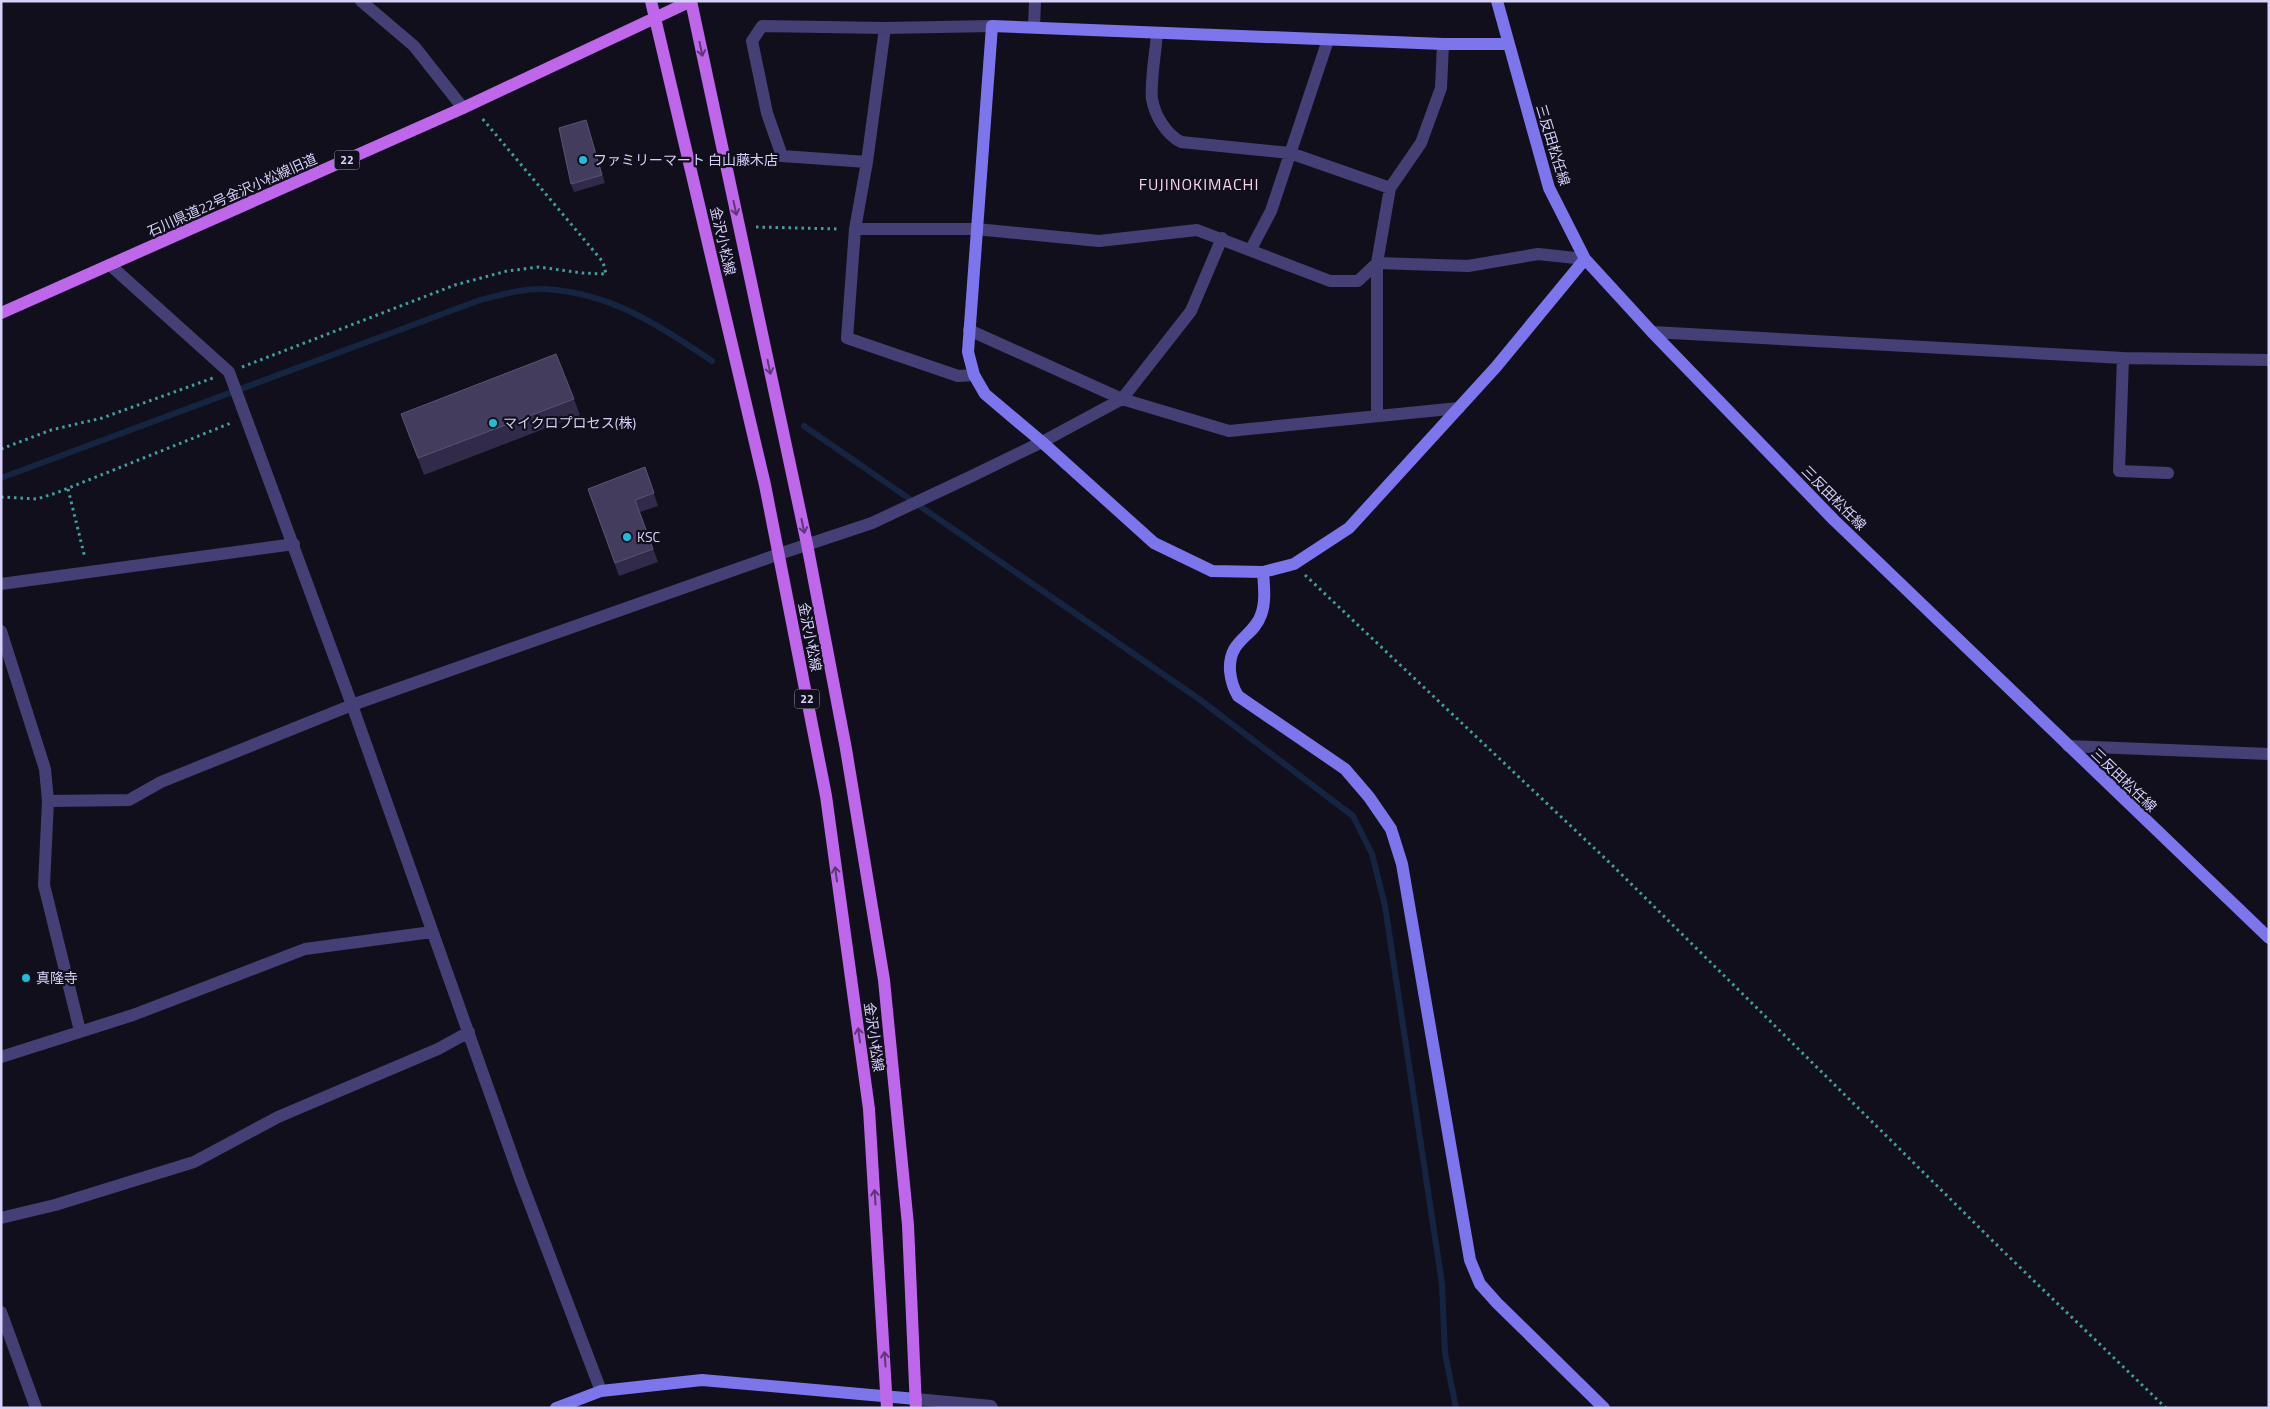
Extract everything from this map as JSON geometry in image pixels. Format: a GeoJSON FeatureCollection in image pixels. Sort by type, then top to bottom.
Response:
{"type":"FeatureCollection","features":[{"type":"Feature","properties":{"kind":"main road","name":"金沢小松線"},"geometry":{"type":"LineString","coordinates":[[651,1],[765,485],[826,796],[869,1109],[887,1402]]}},
{"type":"Feature","properties":{"kind":"main road","name":"石川県道22号金沢小松線旧道"},"geometry":{"type":"LineString","coordinates":[[1,312],[467,107],[691,1]]}},
{"type":"Feature","properties":{"kind":"main road","name":"金沢小松線"},"geometry":{"type":"LineString","coordinates":[[691,1],[807,544],[846,749],[884,980],[908,1224],[916,1404]]}},
{"type":"Feature","properties":{"kind":"street"},"geometry":{"type":"LineString","coordinates":[[360,1],[414,46],[467,107]]}},
{"type":"Feature","properties":{"kind":"street"},"geometry":{"type":"LineString","coordinates":[[1034,27],[1035,1]]}},
{"type":"Feature","properties":{"kind":"street","name":"三反田松任線"},"geometry":{"type":"LineString","coordinates":[[1497,1],[1549,188],[1585,259],[1652,332],[1834,520],[2269,938]]}},
{"type":"Feature","properties":{"kind":"street"},"geometry":{"type":"LineString","coordinates":[[866,162],[782,156],[766,113],[752,41],[762,26],[885,28],[1034,27],[1328,40],[1509,44]]}},
{"type":"Feature","properties":{"kind":"street"},"geometry":{"type":"LineString","coordinates":[[992,26],[969,330],[968,352],[974,376],[985,394],[1042,442],[1154,543],[1212,571],[1263,572],[1294,564],[1349,528],[1496,367],[1585,259]]}},
{"type":"Feature","properties":{"kind":"street"},"geometry":{"type":"LineString","coordinates":[[885,28],[855,229],[847,338],[958,376],[974,376]]}},
{"type":"Feature","properties":{"kind":"street"},"geometry":{"type":"LineString","coordinates":[[1157,33],[1152,99],[1162,124],[1172,137],[1181,142],[1290,154],[1390,188]]}},
{"type":"Feature","properties":{"kind":"street"},"geometry":{"type":"LineString","coordinates":[[1251,249],[1271,211],[1328,40]]}},
{"type":"Feature","properties":{"kind":"street"},"geometry":{"type":"LineString","coordinates":[[1377,416],[1377,263],[1390,188],[1421,143],[1442,88],[1442,44]]}},
{"type":"Feature","properties":{"kind":"street"},"geometry":{"type":"LineString","coordinates":[[855,229],[976,229],[1099,241],[1197,230],[1251,249],[1330,281],[1358,281],[1377,263],[1468,266],[1538,254],[1585,259]]}},
{"type":"Feature","properties":{"kind":"street"},"geometry":{"type":"LineString","coordinates":[[48,801],[129,800],[160,782],[352,705],[807,544],[872,523],[926,498],[1042,442],[1122,399],[1191,311],[1222,238]]}},
{"type":"Feature","properties":{"kind":"street"},"geometry":{"type":"LineString","coordinates":[[110,265],[229,372],[294,544],[520,1178],[601,1392]]}},
{"type":"Feature","properties":{"kind":"street"},"geometry":{"type":"LineString","coordinates":[[969,330],[1122,399],[1229,431],[1459,408]]}},
{"type":"Feature","properties":{"kind":"street"},"geometry":{"type":"LineString","coordinates":[[1652,332],[2123,358],[2269,360]]}},
{"type":"Feature","properties":{"kind":"street"},"geometry":{"type":"LineString","coordinates":[[2123,358],[2119,471],[2168,473]]}},
{"type":"Feature","properties":{"kind":"street"},"geometry":{"type":"LineString","coordinates":[[1,584],[294,544]]}},
{"type":"Feature","properties":{"kind":"street"},"geometry":{"type":"LineString","coordinates":[[1263,572],[1264,596],[1261,616],[1233,650],[1230,661],[1232,687],[1238,696],[1345,769],[1369,797],[1391,829],[1402,864],[1470,1260],[1480,1284],[1497,1303],[1604,1408]]}},
{"type":"Feature","properties":{"kind":"street"},"geometry":{"type":"LineString","coordinates":[[1,631],[45,768],[48,801],[44,885],[80,1031]]}},
{"type":"Feature","properties":{"kind":"street"},"geometry":{"type":"LineString","coordinates":[[2068,746],[2269,754]]}},
{"type":"Feature","properties":{"kind":"street"},"geometry":{"type":"LineString","coordinates":[[1,1057],[133,1015],[305,949],[432,932]]}},
{"type":"Feature","properties":{"kind":"street"},"geometry":{"type":"LineString","coordinates":[[1,1218],[55,1205],[194,1162],[278,1117],[438,1049],[469,1032]]}},
{"type":"Feature","properties":{"kind":"street"},"geometry":{"type":"LineString","coordinates":[[1,1312],[36,1408]]}},
{"type":"Feature","properties":{"kind":"street"},"geometry":{"type":"LineString","coordinates":[[556,1408],[601,1392],[702,1380],[887,1402],[991,1406],[992,1408]]}},
{"type":"Feature","properties":{"kind":"path"},"geometry":{"type":"LineString","coordinates":[[1,449],[52,430],[102,418],[229,372],[455,285],[507,272],[539,267],[606,274],[603,262],[467,107]]}},
{"type":"Feature","properties":{"kind":"path"},"geometry":{"type":"LineString","coordinates":[[739,227],[855,229]]}},
{"type":"Feature","properties":{"kind":"path"},"geometry":{"type":"LineString","coordinates":[[1,497],[37,499],[68,489],[243,412]]}},
{"type":"Feature","properties":{"kind":"path"},"geometry":{"type":"LineString","coordinates":[[68,489],[88,572]]}},
{"type":"Feature","properties":{"kind":"path"},"geometry":{"type":"LineString","coordinates":[[1294,564],[1611,864],[2004,1252],[2166,1408]]}},
{"type":"Feature","properties":{"kind":"building","name":"ファミリーマート 白山藤木店"},"geometry":{"type":"Polygon","coordinates":[[[586,120],[602,175],[571,184],[559,128],[586,120]]]}},
{"type":"Feature","properties":{"kind":"building","name":"マイクロプロセス(株)"},"geometry":{"type":"Polygon","coordinates":[[[556,354],[574,399],[418,458],[401,414],[556,354]]]}},
{"type":"Feature","properties":{"kind":"building","name":"KSC"},"geometry":{"type":"Polygon","coordinates":[[[645,467],[654,493],[635,500],[653,549],[615,563],[588,489],[645,467]]]}},
{"type":"Feature","properties":{"kind":"waterway"},"geometry":{"type":"LineString","coordinates":[[1,478],[480,300],[520,291],[545,289],[569,292],[613,304],[653,323],[712,361]]}},
{"type":"Feature","properties":{"kind":"waterway"},"geometry":{"type":"LineString","coordinates":[[804,426],[1199,699],[1353,816],[1372,854],[1385,906],[1442,1284],[1445,1353],[1456,1408]]}},
{"type":"Feature","properties":{"kind":"place","name":"ファミリーマート 白山藤木店"},"geometry":{"type":"Point","coordinates":[583,160]}},
{"type":"Feature","properties":{"kind":"place","name":"マイクロプロセス(株)"},"geometry":{"type":"Point","coordinates":[493,423]}},
{"type":"Feature","properties":{"kind":"place","name":"KSC"},"geometry":{"type":"Point","coordinates":[627,537]}},
{"type":"Feature","properties":{"kind":"place","name":"真隆寺"},"geometry":{"type":"Point","coordinates":[26,978]}},
{"type":"Feature","properties":{"kind":"district","name":"FUJINOKIMACHI"},"geometry":{"type":"Point","coordinates":[1199,184]}}]}
